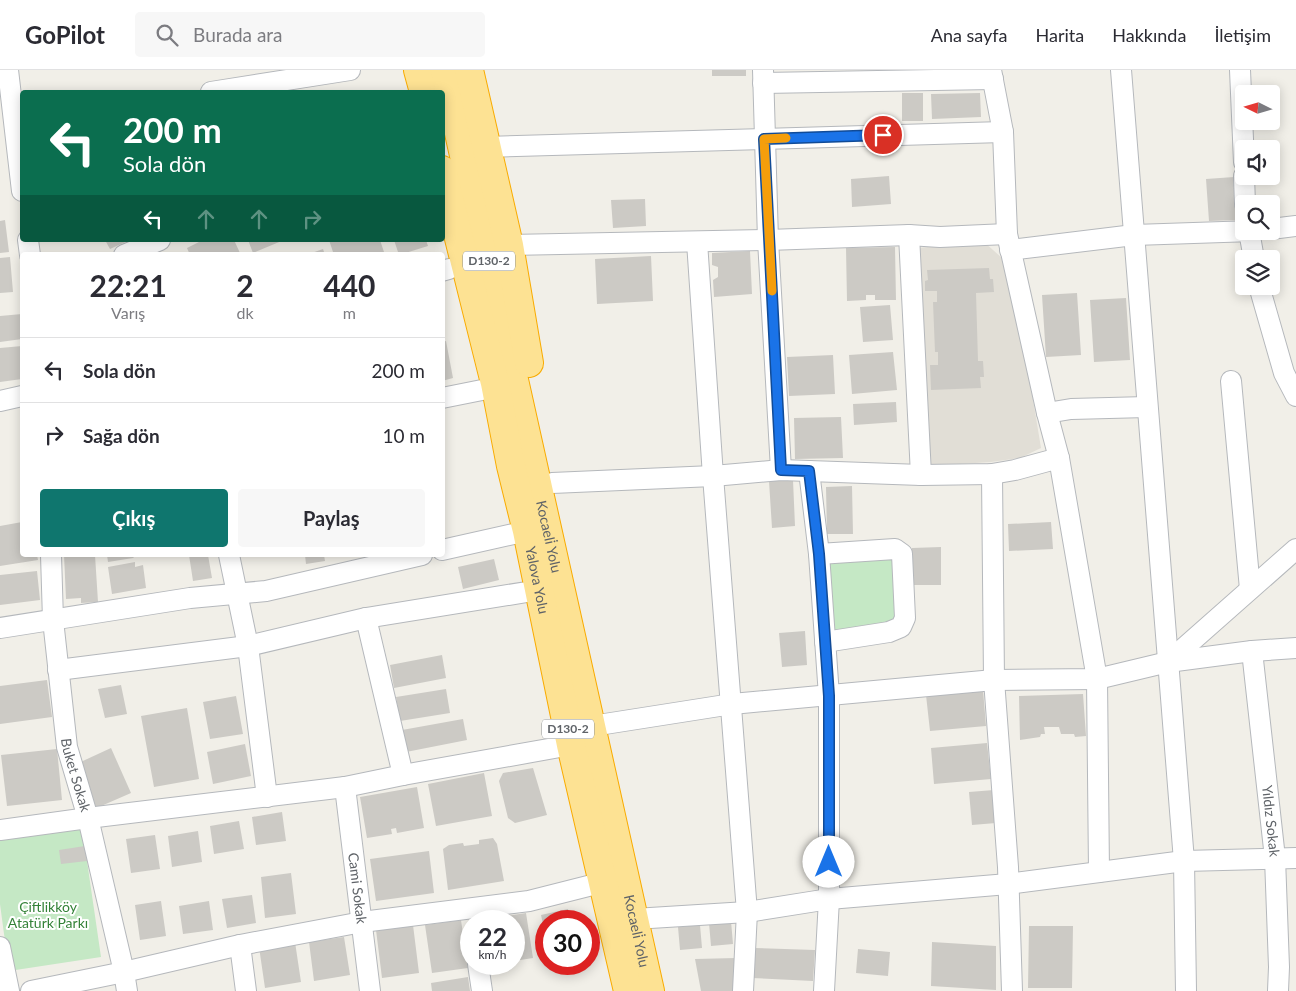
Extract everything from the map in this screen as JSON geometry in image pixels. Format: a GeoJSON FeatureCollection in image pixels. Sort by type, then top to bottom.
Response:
{"type":"FeatureCollection","features":[{"type":"Feature","properties":{"kind":"highway"},"geometry":{"type":"LineString","coordinates":[[430,79],[439,90]]}},
{"type":"Feature","properties":{"kind":"highway"},"geometry":{"type":"LineString","coordinates":[[445,97],[486,146],[509,246],[552,483],[558,521],[566,611]]}},
{"type":"Feature","properties":{"kind":"highway","name":"Kocaeli̇ Yolu"},"geometry":{"type":"LineString","coordinates":[[445,138],[566,611],[650,991]]}},
{"type":"Feature","properties":{"kind":"highway","name":"Yalova Yolu"},"geometry":{"type":"LineString","coordinates":[[445,182],[495,383],[511,466],[528,531],[571,745],[628,991]]}},
{"type":"Feature","properties":{"kind":"highway"},"geometry":{"type":"LineString","coordinates":[[446,270],[482,390],[511,466]]}},
{"type":"Feature","properties":{"kind":"street"},"geometry":{"type":"LineString","coordinates":[[8,70],[12,124],[20,178]]}},
{"type":"Feature","properties":{"kind":"street"},"geometry":{"type":"LineString","coordinates":[[242,90],[350,70]]}},
{"type":"Feature","properties":{"kind":"street"},"geometry":{"type":"LineString","coordinates":[[1121,70],[1184,861],[1186,991]]}},
{"type":"Feature","properties":{"kind":"street"},"geometry":{"type":"LineString","coordinates":[[1240,70],[1243,140]]}},
{"type":"Feature","properties":{"kind":"street"},"geometry":{"type":"LineString","coordinates":[[781,470],[768,240],[763,76],[992,75],[1003,132],[1008,242],[1059,458],[1098,679],[1099,872]]}},
{"type":"Feature","properties":{"kind":"street"},"geometry":{"type":"LineString","coordinates":[[486,146],[1003,132]]}},
{"type":"Feature","properties":{"kind":"street"},"geometry":{"type":"LineString","coordinates":[[1280,227],[1296,226]]}},
{"type":"Feature","properties":{"kind":"street"},"geometry":{"type":"LineString","coordinates":[[509,246],[910,235],[1008,242],[1134,235],[1235,232]]}},
{"type":"Feature","properties":{"kind":"street"},"geometry":{"type":"LineString","coordinates":[[910,235],[921,475]]}},
{"type":"Feature","properties":{"kind":"street"},"geometry":{"type":"LineString","coordinates":[[131,252],[155,242]]}},
{"type":"Feature","properties":{"kind":"street"},"geometry":{"type":"LineString","coordinates":[[697,242],[747,912],[743,991]]}},
{"type":"Feature","properties":{"kind":"street"},"geometry":{"type":"LineString","coordinates":[[1262,295],[1284,374],[1296,396]]}},
{"type":"Feature","properties":{"kind":"street"},"geometry":{"type":"LineString","coordinates":[[1231,381],[1250,589]]}},
{"type":"Feature","properties":{"kind":"street"},"geometry":{"type":"LineString","coordinates":[[445,397],[482,390]]}},
{"type":"Feature","properties":{"kind":"street"},"geometry":{"type":"LineString","coordinates":[[0,401],[20,396]]}},
{"type":"Feature","properties":{"kind":"street"},"geometry":{"type":"LineString","coordinates":[[1047,413],[1071,409],[1148,406]]}},
{"type":"Feature","properties":{"kind":"street"},"geometry":{"type":"LineString","coordinates":[[552,483],[713,476],[781,470],[921,475],[992,474],[1059,458]]}},
{"type":"Feature","properties":{"kind":"street"},"geometry":{"type":"LineString","coordinates":[[809,471],[819,554],[829,696],[829,899],[824,991]]}},
{"type":"Feature","properties":{"kind":"street"},"geometry":{"type":"LineString","coordinates":[[992,474],[994,680],[1008,884],[1012,991]]}},
{"type":"Feature","properties":{"kind":"street"},"geometry":{"type":"LineString","coordinates":[[445,549],[528,531]]}},
{"type":"Feature","properties":{"kind":"street"},"geometry":{"type":"LineString","coordinates":[[819,554],[895,549],[902,554],[905,618],[901,627],[889,632],[825,642]]}},
{"type":"Feature","properties":{"kind":"street"},"geometry":{"type":"LineString","coordinates":[[1168,662],[1296,549]]}},
{"type":"Feature","properties":{"kind":"street","name":"Buket Sokak"},"geometry":{"type":"LineString","coordinates":[[51,557],[53,620],[67,747],[88,818],[126,982]]}},
{"type":"Feature","properties":{"kind":"street"},"geometry":{"type":"LineString","coordinates":[[229,557],[248,646],[267,797]]}},
{"type":"Feature","properties":{"kind":"street"},"geometry":{"type":"LineString","coordinates":[[0,628],[190,598],[266,591],[413,557]]}},
{"type":"Feature","properties":{"kind":"street"},"geometry":{"type":"LineString","coordinates":[[58,670],[248,646],[366,618],[539,590]]}},
{"type":"Feature","properties":{"kind":"street"},"geometry":{"type":"LineString","coordinates":[[366,618],[404,775]]}},
{"type":"Feature","properties":{"kind":"street"},"geometry":{"type":"LineString","coordinates":[[592,726],[732,704],[994,680],[1098,679],[1168,662],[1296,648]]}},
{"type":"Feature","properties":{"kind":"street","name":"Yıldız Sokak"},"geometry":{"type":"LineString","coordinates":[[1252,652],[1275,858],[1279,967],[1278,991]]}},
{"type":"Feature","properties":{"kind":"street"},"geometry":{"type":"LineString","coordinates":[[0,830],[345,787],[571,745]]}},
{"type":"Feature","properties":{"kind":"street","name":"Cami Sokak"},"geometry":{"type":"LineString","coordinates":[[345,787],[370,991]]}},
{"type":"Feature","properties":{"kind":"street"},"geometry":{"type":"LineString","coordinates":[[634,919],[747,912],[829,899],[1008,884],[1184,861],[1296,858]]}},
{"type":"Feature","properties":{"kind":"street"},"geometry":{"type":"LineString","coordinates":[[489,910],[604,882]]}},
{"type":"Feature","properties":{"kind":"street"},"geometry":{"type":"LineString","coordinates":[[31,991],[126,982],[240,945],[362,922],[460,915]]}},
{"type":"Feature","properties":{"kind":"street"},"geometry":{"type":"LineString","coordinates":[[240,945],[246,991]]}},
{"type":"Feature","properties":{"kind":"street"},"geometry":{"type":"LineString","coordinates":[[0,947],[9,991]]}},
{"type":"Feature","properties":{"kind":"street"},"geometry":{"type":"LineString","coordinates":[[480,975],[482,991]]}},
{"type":"Feature","properties":{"kind":"shaded area"},"geometry":{"type":"Polygon","coordinates":[[[984,242],[1011,266],[1041,448],[1020,458],[928,466],[917,248],[984,242]]]}},
{"type":"Feature","properties":{"kind":"green space"},"geometry":{"type":"Polygon","coordinates":[[[896,556],[896,618],[892,621],[835,634],[828,560],[896,556]]]}},
{"type":"Feature","properties":{"kind":"green space","name":"Çiftlikköy Atatürk Parkı"},"geometry":{"type":"Polygon","coordinates":[[[82,827],[101,957],[9,971],[0,904],[0,837],[82,827]]]}},
{"type":"Feature","properties":{"kind":"building"},"geometry":{"type":"Polygon","coordinates":[[[712,70],[746,70],[746,76],[712,76],[712,70]]]}},
{"type":"Feature","properties":{"kind":"building"},"geometry":{"type":"Polygon","coordinates":[[[902,93],[923,93],[923,121],[902,121],[902,93]]]}},
{"type":"Feature","properties":{"kind":"building"},"geometry":{"type":"Polygon","coordinates":[[[980,93],[981,117],[932,119],[931,94],[980,93]]]}},
{"type":"Feature","properties":{"kind":"building"},"geometry":{"type":"Polygon","coordinates":[[[889,176],[891,204],[852,207],[851,179],[889,176]]]}},
{"type":"Feature","properties":{"kind":"building"},"geometry":{"type":"Polygon","coordinates":[[[1234,177],[1235,220],[1209,221],[1206,179],[1234,177]]]}},
{"type":"Feature","properties":{"kind":"building"},"geometry":{"type":"Polygon","coordinates":[[[645,199],[646,226],[613,228],[611,200],[645,199]]]}},
{"type":"Feature","properties":{"kind":"building"},"geometry":{"type":"Polygon","coordinates":[[[5,220],[9,252],[0,253],[0,221],[5,220]]]}},
{"type":"Feature","properties":{"kind":"building"},"geometry":{"type":"Polygon","coordinates":[[[106,242],[126,242],[110,249],[106,242]]]}},
{"type":"Feature","properties":{"kind":"building"},"geometry":{"type":"Polygon","coordinates":[[[199,242],[235,242],[240,252],[189,252],[187,248],[199,242]]]}},
{"type":"Feature","properties":{"kind":"building"},"geometry":{"type":"Polygon","coordinates":[[[249,242],[279,242],[255,252],[253,252],[249,242]]]}},
{"type":"Feature","properties":{"kind":"building"},"geometry":{"type":"Polygon","coordinates":[[[330,242],[381,242],[384,252],[333,252],[330,242]]]}},
{"type":"Feature","properties":{"kind":"building"},"geometry":{"type":"Polygon","coordinates":[[[395,242],[427,242],[428,246],[409,252],[398,252],[395,242]]]}},
{"type":"Feature","properties":{"kind":"building"},"geometry":{"type":"Polygon","coordinates":[[[895,247],[896,300],[875,300],[875,295],[866,295],[866,300],[847,301],[846,248],[895,247]]]}},
{"type":"Feature","properties":{"kind":"building"},"geometry":{"type":"Polygon","coordinates":[[[750,251],[752,294],[714,297],[713,280],[718,277],[718,267],[712,265],[712,253],[750,251]]]}},
{"type":"Feature","properties":{"kind":"building"},"geometry":{"type":"Polygon","coordinates":[[[651,256],[653,301],[597,304],[595,259],[651,256]]]}},
{"type":"Feature","properties":{"kind":"building"},"geometry":{"type":"Polygon","coordinates":[[[10,257],[13,292],[0,293],[0,258],[10,257]]]}},
{"type":"Feature","properties":{"kind":"building"},"geometry":{"type":"Polygon","coordinates":[[[989,268],[990,279],[993,279],[994,292],[976,293],[978,361],[983,361],[984,377],[980,377],[981,388],[931,390],[930,365],[938,365],[938,352],[935,352],[933,302],[937,302],[937,291],[925,291],[925,281],[928,280],[927,270],[989,268]]]}},
{"type":"Feature","properties":{"kind":"building"},"geometry":{"type":"Polygon","coordinates":[[[1077,293],[1081,355],[1046,357],[1042,295],[1077,293]]]}},
{"type":"Feature","properties":{"kind":"building"},"geometry":{"type":"Polygon","coordinates":[[[1126,298],[1130,360],[1094,362],[1090,300],[1126,298]]]}},
{"type":"Feature","properties":{"kind":"building"},"geometry":{"type":"Polygon","coordinates":[[[890,305],[893,340],[863,342],[860,307],[890,305]]]}},
{"type":"Feature","properties":{"kind":"building"},"geometry":{"type":"Polygon","coordinates":[[[20,314],[20,339],[0,342],[0,316],[20,314]]]}},
{"type":"Feature","properties":{"kind":"building"},"geometry":{"type":"Polygon","coordinates":[[[445,341],[453,378],[445,380],[445,341]]]}},
{"type":"Feature","properties":{"kind":"building"},"geometry":{"type":"Polygon","coordinates":[[[20,346],[20,379],[0,382],[0,348],[20,346]]]}},
{"type":"Feature","properties":{"kind":"building"},"geometry":{"type":"Polygon","coordinates":[[[893,352],[897,390],[852,394],[849,355],[893,352]]]}},
{"type":"Feature","properties":{"kind":"building"},"geometry":{"type":"Polygon","coordinates":[[[833,355],[835,394],[789,396],[787,357],[833,355]]]}},
{"type":"Feature","properties":{"kind":"building"},"geometry":{"type":"Polygon","coordinates":[[[896,402],[897,422],[854,425],[853,404],[896,402]]]}},
{"type":"Feature","properties":{"kind":"building"},"geometry":{"type":"Polygon","coordinates":[[[841,417],[843,458],[795,459],[794,418],[841,417]]]}},
{"type":"Feature","properties":{"kind":"building"},"geometry":{"type":"Polygon","coordinates":[[[793,480],[795,526],[772,528],[769,481],[793,480]]]}},
{"type":"Feature","properties":{"kind":"building"},"geometry":{"type":"Polygon","coordinates":[[[852,486],[853,534],[827,534],[826,487],[852,486]]]}},
{"type":"Feature","properties":{"kind":"building"},"geometry":{"type":"Polygon","coordinates":[[[20,522],[20,557],[37,557],[38,560],[0,566],[0,526],[20,522]]]}},
{"type":"Feature","properties":{"kind":"building"},"geometry":{"type":"Polygon","coordinates":[[[1051,522],[1053,549],[1009,551],[1008,524],[1051,522]]]}},
{"type":"Feature","properties":{"kind":"building"},"geometry":{"type":"Polygon","coordinates":[[[941,547],[941,585],[912,585],[912,548],[941,547]]]}},
{"type":"Feature","properties":{"kind":"building"},"geometry":{"type":"Polygon","coordinates":[[[64,557],[95,557],[98,602],[81,603],[81,598],[66,599],[64,557]]]}},
{"type":"Feature","properties":{"kind":"building"},"geometry":{"type":"Polygon","coordinates":[[[107,557],[134,557],[133,558],[108,562],[107,557]]]}},
{"type":"Feature","properties":{"kind":"building"},"geometry":{"type":"Polygon","coordinates":[[[189,557],[208,557],[212,578],[193,581],[189,557]]]}},
{"type":"Feature","properties":{"kind":"building"},"geometry":{"type":"Polygon","coordinates":[[[305,557],[324,557],[325,561],[306,564],[305,557]]]}},
{"type":"Feature","properties":{"kind":"building"},"geometry":{"type":"Polygon","coordinates":[[[494,559],[499,580],[463,589],[458,567],[494,559]]]}},
{"type":"Feature","properties":{"kind":"building"},"geometry":{"type":"Polygon","coordinates":[[[135,562],[135,567],[143,565],[146,588],[112,594],[108,567],[135,562]]]}},
{"type":"Feature","properties":{"kind":"building"},"geometry":{"type":"Polygon","coordinates":[[[37,571],[40,600],[0,605],[0,575],[37,571]]]}},
{"type":"Feature","properties":{"kind":"building"},"geometry":{"type":"Polygon","coordinates":[[[805,631],[807,665],[782,667],[779,633],[805,631]]]}},
{"type":"Feature","properties":{"kind":"building"},"geometry":{"type":"Polygon","coordinates":[[[442,655],[446,678],[394,688],[390,665],[442,655]]]}},
{"type":"Feature","properties":{"kind":"building"},"geometry":{"type":"Polygon","coordinates":[[[47,680],[52,717],[0,724],[0,686],[47,680]]]}},
{"type":"Feature","properties":{"kind":"building"},"geometry":{"type":"Polygon","coordinates":[[[121,685],[127,714],[105,718],[98,689],[121,685]]]}},
{"type":"Feature","properties":{"kind":"building"},"geometry":{"type":"Polygon","coordinates":[[[446,689],[450,713],[400,721],[396,697],[446,689]]]}},
{"type":"Feature","properties":{"kind":"building"},"geometry":{"type":"Polygon","coordinates":[[[983,690],[986,726],[930,731],[926,695],[983,690]]]}},
{"type":"Feature","properties":{"kind":"building"},"geometry":{"type":"Polygon","coordinates":[[[1083,694],[1086,736],[1075,737],[1074,734],[1061,734],[1059,727],[1044,727],[1045,734],[1041,734],[1040,737],[1020,740],[1019,696],[1083,694]]]}},
{"type":"Feature","properties":{"kind":"building"},"geometry":{"type":"Polygon","coordinates":[[[236,696],[243,734],[210,739],[203,702],[236,696]]]}},
{"type":"Feature","properties":{"kind":"building"},"geometry":{"type":"Polygon","coordinates":[[[187,708],[199,779],[154,787],[141,716],[187,708]]]}},
{"type":"Feature","properties":{"kind":"building"},"geometry":{"type":"Polygon","coordinates":[[[463,719],[467,740],[406,752],[402,730],[463,719]]]}},
{"type":"Feature","properties":{"kind":"building"},"geometry":{"type":"Polygon","coordinates":[[[987,743],[991,779],[934,784],[931,748],[987,743]]]}},
{"type":"Feature","properties":{"kind":"building"},"geometry":{"type":"Polygon","coordinates":[[[245,744],[251,776],[213,784],[207,752],[245,744]]]}},
{"type":"Feature","properties":{"kind":"building"},"geometry":{"type":"Polygon","coordinates":[[[111,748],[131,793],[92,810],[72,766],[111,748]]]}},
{"type":"Feature","properties":{"kind":"building"},"geometry":{"type":"Polygon","coordinates":[[[57,749],[62,800],[7,806],[1,755],[57,749]]]}},
{"type":"Feature","properties":{"kind":"building"},"geometry":{"type":"Polygon","coordinates":[[[533,768],[547,815],[515,823],[508,818],[499,781],[503,773],[533,768]]]}},
{"type":"Feature","properties":{"kind":"building"},"geometry":{"type":"Polygon","coordinates":[[[484,773],[492,816],[436,826],[428,784],[484,773]]]}},
{"type":"Feature","properties":{"kind":"building"},"geometry":{"type":"Polygon","coordinates":[[[417,787],[424,828],[397,833],[396,828],[391,829],[392,834],[367,838],[360,797],[417,787]]]}},
{"type":"Feature","properties":{"kind":"building"},"geometry":{"type":"Polygon","coordinates":[[[994,790],[996,823],[972,825],[969,792],[994,790]]]}},
{"type":"Feature","properties":{"kind":"building"},"geometry":{"type":"Polygon","coordinates":[[[282,812],[286,841],[256,845],[252,817],[282,812]]]}},
{"type":"Feature","properties":{"kind":"building"},"geometry":{"type":"Polygon","coordinates":[[[239,821],[244,849],[214,854],[210,826],[239,821]]]}},
{"type":"Feature","properties":{"kind":"building"},"geometry":{"type":"Polygon","coordinates":[[[198,831],[202,862],[172,867],[168,836],[198,831]]]}},
{"type":"Feature","properties":{"kind":"building"},"geometry":{"type":"Polygon","coordinates":[[[155,835],[160,869],[131,873],[126,839],[155,835]]]}},
{"type":"Feature","properties":{"kind":"building"},"geometry":{"type":"Polygon","coordinates":[[[493,838],[497,844],[504,881],[448,890],[443,849],[449,845],[463,843],[464,846],[479,844],[479,840],[493,838]]]}},
{"type":"Feature","properties":{"kind":"building"},"geometry":{"type":"Polygon","coordinates":[[[85,846],[87,861],[61,864],[59,850],[85,846]]]}},
{"type":"Feature","properties":{"kind":"building"},"geometry":{"type":"Polygon","coordinates":[[[429,851],[434,893],[376,901],[370,859],[429,851]]]}},
{"type":"Feature","properties":{"kind":"building"},"geometry":{"type":"Polygon","coordinates":[[[291,873],[296,914],[265,918],[261,877],[291,873]]]}},
{"type":"Feature","properties":{"kind":"building"},"geometry":{"type":"Polygon","coordinates":[[[252,895],[256,923],[227,928],[222,899],[252,895]]]}},
{"type":"Feature","properties":{"kind":"building"},"geometry":{"type":"Polygon","coordinates":[[[161,901],[166,936],[140,940],[135,905],[161,901]]]}},
{"type":"Feature","properties":{"kind":"building"},"geometry":{"type":"Polygon","coordinates":[[[209,901],[213,930],[183,934],[179,906],[209,901]]]}},
{"type":"Feature","properties":{"kind":"building"},"geometry":{"type":"Polygon","coordinates":[[[525,913],[533,958],[525,959],[525,913]]]}},
{"type":"Feature","properties":{"kind":"building"},"geometry":{"type":"Polygon","coordinates":[[[460,920],[460,969],[432,973],[425,925],[460,920]]]}},
{"type":"Feature","properties":{"kind":"building"},"geometry":{"type":"Polygon","coordinates":[[[731,921],[733,944],[711,946],[709,923],[731,921]]]}},
{"type":"Feature","properties":{"kind":"building"},"geometry":{"type":"Polygon","coordinates":[[[413,925],[419,973],[382,978],[376,930],[413,925]]]}},
{"type":"Feature","properties":{"kind":"building"},"geometry":{"type":"Polygon","coordinates":[[[700,925],[702,948],[680,950],[678,927],[700,925]]]}},
{"type":"Feature","properties":{"kind":"building"},"geometry":{"type":"Polygon","coordinates":[[[1029,926],[1073,926],[1072,988],[1028,988],[1029,926]]]}},
{"type":"Feature","properties":{"kind":"building"},"geometry":{"type":"Polygon","coordinates":[[[344,937],[350,975],[314,981],[309,942],[344,937]]]}},
{"type":"Feature","properties":{"kind":"building"},"geometry":{"type":"Polygon","coordinates":[[[295,942],[301,982],[265,988],[259,947],[295,942]]]}},
{"type":"Feature","properties":{"kind":"building"},"geometry":{"type":"Polygon","coordinates":[[[932,942],[996,946],[996,990],[931,986],[932,942]]]}},
{"type":"Feature","properties":{"kind":"building"},"geometry":{"type":"Polygon","coordinates":[[[754,948],[815,950],[813,981],[752,978],[754,948]]]}},
{"type":"Feature","properties":{"kind":"building"},"geometry":{"type":"Polygon","coordinates":[[[858,949],[890,952],[888,976],[856,973],[858,949]]]}},
{"type":"Feature","properties":{"kind":"building"},"geometry":{"type":"Polygon","coordinates":[[[736,958],[735,991],[701,991],[695,959],[736,958]]]}},
{"type":"Feature","properties":{"kind":"building"},"geometry":{"type":"Polygon","coordinates":[[[468,977],[470,991],[432,991],[431,983],[468,977]]]}},
{"type":"Feature","properties":{"kind":"slow traffic"},"geometry":{"type":"LineString","coordinates":[[772,291],[764,139],[786,138]]}},
{"type":"Feature","properties":{"kind":"route"},"geometry":{"type":"LineString","coordinates":[[829,862],[829,696],[819,554],[809,471],[781,470],[764,139],[883,135]]}}]}
